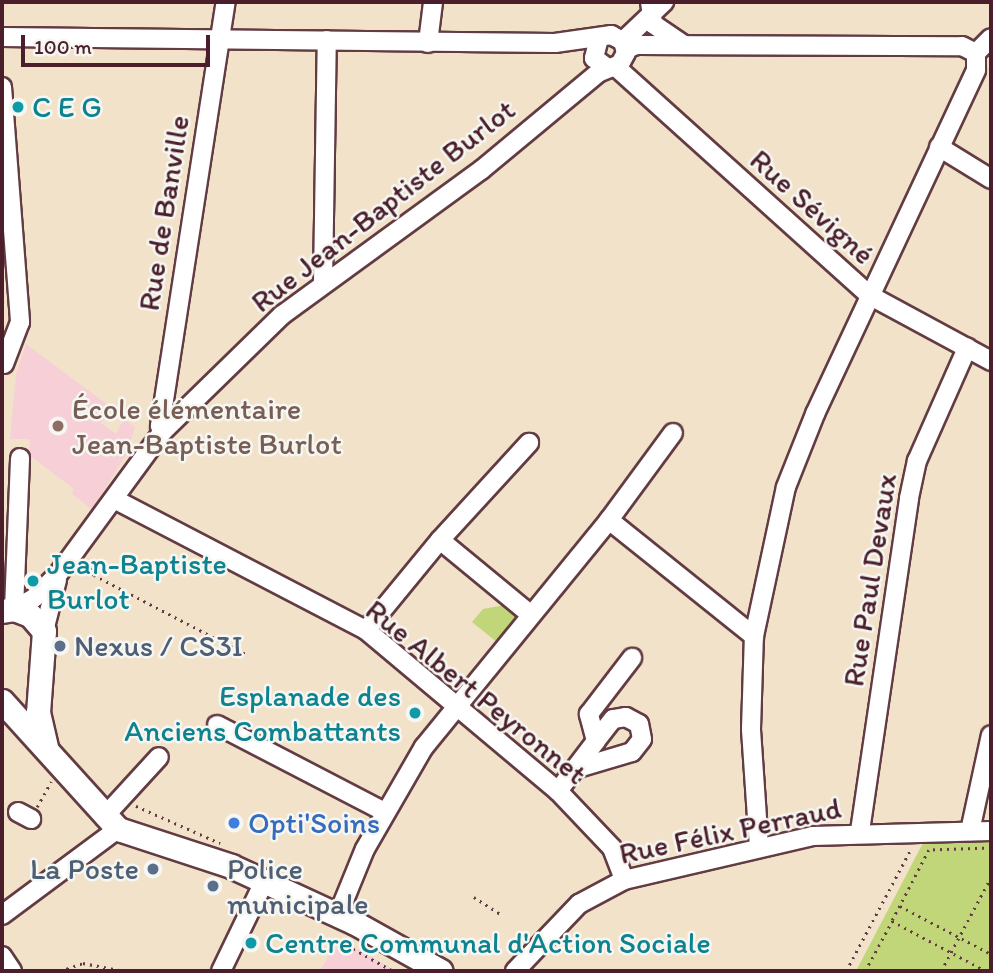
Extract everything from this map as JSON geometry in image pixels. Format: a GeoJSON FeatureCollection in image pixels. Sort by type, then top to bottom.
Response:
{"type":"FeatureCollection","features":[{"type":"Feature","properties":{"kind":"main road"},"geometry":{"type":"LineString","coordinates":[[7,608],[30,615],[44,631],[38,712],[47,751]]}},
{"type":"Feature","properties":{"kind":"main road"},"geometry":{"type":"LineString","coordinates":[[2,695],[27,690],[41,674]]}},
{"type":"Feature","properties":{"kind":"main road"},"geometry":{"type":"LineString","coordinates":[[2,701],[111,823],[183,849],[338,915],[441,971]]}},
{"type":"Feature","properties":{"kind":"street","name":"Rue de Banville"},"geometry":{"type":"LineString","coordinates":[[163,432],[160,426],[226,2]]}},
{"type":"Feature","properties":{"kind":"street"},"geometry":{"type":"LineString","coordinates":[[428,43],[433,2]]}},
{"type":"Feature","properties":{"kind":"street"},"geometry":{"type":"LineString","coordinates":[[2,37],[555,43],[602,57],[624,45],[655,6]]}},
{"type":"Feature","properties":{"kind":"street"},"geometry":{"type":"LineString","coordinates":[[655,6],[653,24],[661,33],[686,46]]}},
{"type":"Feature","properties":{"kind":"street"},"geometry":{"type":"LineString","coordinates":[[602,57],[611,35],[624,45],[962,46],[976,53]]}},
{"type":"Feature","properties":{"kind":"street"},"geometry":{"type":"LineString","coordinates":[[759,847],[751,729],[754,636],[786,487],[869,295],[976,70],[976,53],[991,38]]}},
{"type":"Feature","properties":{"kind":"street"},"geometry":{"type":"LineString","coordinates":[[323,282],[327,40]]}},
{"type":"Feature","properties":{"kind":"street","name":"Rue Jean-Baptiste Burlot"},"geometry":{"type":"LineString","coordinates":[[7,608],[34,598],[60,573],[163,432],[282,314],[481,170],[586,82],[602,57]]}},
{"type":"Feature","properties":{"kind":"street","name":"Rue Sévigné"},"geometry":{"type":"LineString","coordinates":[[602,57],[869,295],[991,361]]}},
{"type":"Feature","properties":{"kind":"street"},"geometry":{"type":"LineString","coordinates":[[2,87],[20,322],[4,364]]}},
{"type":"Feature","properties":{"kind":"street"},"geometry":{"type":"LineString","coordinates":[[939,147],[991,179]]}},
{"type":"Feature","properties":{"kind":"street","name":"Rue Paul Devaux"},"geometry":{"type":"LineString","coordinates":[[860,831],[909,498],[917,461],[967,348]]}},
{"type":"Feature","properties":{"kind":"street"},"geometry":{"type":"LineString","coordinates":[[338,915],[385,812],[424,747],[609,520],[673,433]]}},
{"type":"Feature","properties":{"kind":"street"},"geometry":{"type":"LineString","coordinates":[[366,631],[440,540],[529,443]]}},
{"type":"Feature","properties":{"kind":"street"},"geometry":{"type":"LineString","coordinates":[[7,608],[20,458]]}},
{"type":"Feature","properties":{"kind":"street","name":"Rue Albert Peyronnet"},"geometry":{"type":"LineString","coordinates":[[114,499],[366,631],[558,791],[612,848],[624,880]]}},
{"type":"Feature","properties":{"kind":"street"},"geometry":{"type":"LineString","coordinates":[[609,520],[754,636]]}},
{"type":"Feature","properties":{"kind":"street"},"geometry":{"type":"LineString","coordinates":[[440,540],[531,615]]}},
{"type":"Feature","properties":{"kind":"street","name":"Rue Jean-Baptiste Burlot"},"geometry":{"type":"LineString","coordinates":[[44,631],[47,605],[60,573]]}},
{"type":"Feature","properties":{"kind":"street"},"geometry":{"type":"LineString","coordinates":[[596,741],[589,714],[632,658]]}},
{"type":"Feature","properties":{"kind":"street"},"geometry":{"type":"LineString","coordinates":[[558,791],[613,719],[626,717],[639,724],[642,739],[632,752],[575,769]]}},
{"type":"Feature","properties":{"kind":"street"},"geometry":{"type":"LineString","coordinates":[[217,725],[385,812]]}},
{"type":"Feature","properties":{"kind":"street"},"geometry":{"type":"LineString","coordinates":[[970,831],[991,735]]}},
{"type":"Feature","properties":{"kind":"street"},"geometry":{"type":"LineString","coordinates":[[2,915],[111,823],[159,757]]}},
{"type":"Feature","properties":{"kind":"street","name":"Rue Félix Perraud"},"geometry":{"type":"LineString","coordinates":[[515,971],[579,904],[624,880],[759,847],[860,831],[991,831]]}},
{"type":"Feature","properties":{"kind":"street"},"geometry":{"type":"LineString","coordinates":[[221,971],[264,882]]}},
{"type":"Feature","properties":{"kind":"street"},"geometry":{"type":"LineString","coordinates":[[2,956],[12,971]]}},
{"type":"Feature","properties":{"kind":"path"},"geometry":{"type":"LineString","coordinates":[[91,568],[94,575],[248,655]]}},
{"type":"Feature","properties":{"kind":"path"},"geometry":{"type":"LineString","coordinates":[[42,799],[46,790]]}},
{"type":"Feature","properties":{"kind":"path"},"geometry":{"type":"LineString","coordinates":[[133,804],[144,810]]}},
{"type":"Feature","properties":{"kind":"path"},"geometry":{"type":"LineString","coordinates":[[846,971],[920,831]]}},
{"type":"Feature","properties":{"kind":"path"},"geometry":{"type":"LineString","coordinates":[[865,971],[929,850],[991,848]]}},
{"type":"Feature","properties":{"kind":"path"},"geometry":{"type":"LineString","coordinates":[[941,971],[991,877]]}},
{"type":"Feature","properties":{"kind":"path"},"geometry":{"type":"LineString","coordinates":[[474,897],[500,914]]}},
{"type":"Feature","properties":{"kind":"path"},"geometry":{"type":"LineString","coordinates":[[900,906],[991,954]]}},
{"type":"Feature","properties":{"kind":"path"},"geometry":{"type":"LineString","coordinates":[[892,921],[986,971]]}},
{"type":"Feature","properties":{"kind":"path"},"geometry":{"type":"LineString","coordinates":[[341,942],[393,971]]}},
{"type":"Feature","properties":{"kind":"path"},"geometry":{"type":"LineString","coordinates":[[61,971],[83,963],[124,971]]}},
{"type":"Feature","properties":{"kind":"shaded area","name":"École élémentaire Jean-Baptiste Burlot"},"geometry":{"type":"Polygon","coordinates":[[[26,344],[112,408],[101,423],[116,434],[124,419],[135,427],[130,443],[137,449],[130,458],[126,455],[92,509],[72,494],[74,489],[29,455],[30,439],[10,439],[16,374],[26,344]]]}},
{"type":"Feature","properties":{"kind":"shaded area"},"geometry":{"type":"Polygon","coordinates":[[[344,942],[396,971],[320,971],[333,948],[339,951],[344,942]]]}},
{"type":"Feature","properties":{"kind":"green space"},"geometry":{"type":"Polygon","coordinates":[[[505,605],[519,617],[498,643],[472,622],[483,609],[505,605]]]}},
{"type":"Feature","properties":{"kind":"green space"},"geometry":{"type":"Polygon","coordinates":[[[991,842],[991,971],[856,971],[923,843],[991,842]]]}},
{"type":"Feature","properties":{"kind":"place","name":"C E G"},"geometry":{"type":"Point","coordinates":[18,107]}},
{"type":"Feature","properties":{"kind":"place","name":"École élémentaire Jean-Baptiste Burlot"},"geometry":{"type":"Point","coordinates":[58,426]}},
{"type":"Feature","properties":{"kind":"place","name":"Jean-Baptiste Burlot"},"geometry":{"type":"Point","coordinates":[33,581]}},
{"type":"Feature","properties":{"kind":"place","name":"Nexus / CS3I"},"geometry":{"type":"Point","coordinates":[60,646]}},
{"type":"Feature","properties":{"kind":"place","name":"Esplanade des Anciens Combattants"},"geometry":{"type":"Point","coordinates":[415,713]}},
{"type":"Feature","properties":{"kind":"place","name":"Opti'Soins"},"geometry":{"type":"Point","coordinates":[234,823]}},
{"type":"Feature","properties":{"kind":"place","name":"La Poste"},"geometry":{"type":"Point","coordinates":[153,869]}},
{"type":"Feature","properties":{"kind":"place","name":"Police municipale"},"geometry":{"type":"Point","coordinates":[213,886]}},
{"type":"Feature","properties":{"kind":"place","name":"Centre Communal d'Action Sociale"},"geometry":{"type":"Point","coordinates":[251,943]}}]}
